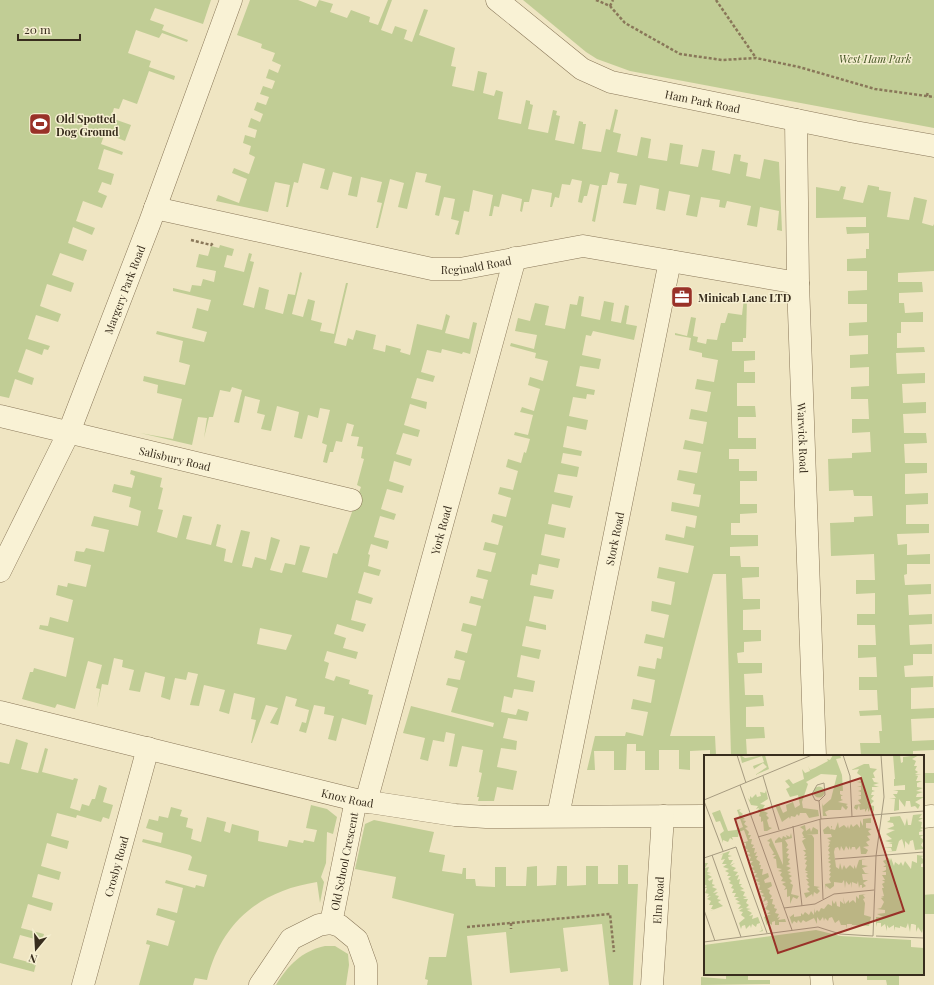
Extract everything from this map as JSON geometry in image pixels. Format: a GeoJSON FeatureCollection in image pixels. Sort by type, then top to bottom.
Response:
{"type":"FeatureCollection","features":[{"type":"Feature","properties":{"kind":"street","name":"Margery Park Road"},"geometry":{"type":"LineString","coordinates":[[0,571],[70,432],[155,208],[231,0]]}},
{"type":"Feature","properties":{"kind":"street","name":"Ham Park Road"},"geometry":{"type":"LineString","coordinates":[[497,0],[582,69],[612,82],[796,120],[934,146]]}},
{"type":"Feature","properties":{"kind":"street","name":"Warwick Road"},"geometry":{"type":"LineString","coordinates":[[796,120],[798,283],[815,755]]}},
{"type":"Feature","properties":{"kind":"street","name":"Reginald Road"},"geometry":{"type":"LineString","coordinates":[[155,208],[432,268],[460,269],[584,246],[798,283]]}},
{"type":"Feature","properties":{"kind":"street","name":"York Road"},"geometry":{"type":"LineString","coordinates":[[361,801],[515,258]]}},
{"type":"Feature","properties":{"kind":"street","name":"Stork Road"},"geometry":{"type":"LineString","coordinates":[[558,816],[670,261]]}},
{"type":"Feature","properties":{"kind":"street","name":"Salisbury Road"},"geometry":{"type":"LineString","coordinates":[[0,416],[351,500]]}},
{"type":"Feature","properties":{"kind":"street","name":"Knox Road"},"geometry":{"type":"LineString","coordinates":[[0,712],[361,801],[455,815],[486,817],[704,816]]}},
{"type":"Feature","properties":{"kind":"street","name":"Crosby Road"},"geometry":{"type":"LineString","coordinates":[[83,985],[148,748]]}},
{"type":"Feature","properties":{"kind":"street","name":"Old School Crescent"},"geometry":{"type":"LineString","coordinates":[[331,923],[361,801]]}},
{"type":"Feature","properties":{"kind":"street","name":"Elm Road"},"geometry":{"type":"LineString","coordinates":[[652,985],[663,816]]}},
{"type":"Feature","properties":{"kind":"street","name":"Old School Crescent"},"geometry":{"type":"LineString","coordinates":[[260,985],[291,939],[320,925],[331,923],[340,926],[357,940],[366,965],[366,985]]}},
{"type":"Feature","properties":{"kind":"street"},"geometry":{"type":"LineString","coordinates":[[821,975],[822,985]]}},
{"type":"Feature","properties":{"kind":"path"},"geometry":{"type":"LineString","coordinates":[[596,0],[610,6],[625,23],[680,54],[722,60],[756,58],[799,67],[875,89],[934,97]]}},
{"type":"Feature","properties":{"kind":"path"},"geometry":{"type":"LineString","coordinates":[[610,6],[613,0]]}},
{"type":"Feature","properties":{"kind":"path"},"geometry":{"type":"LineString","coordinates":[[716,0],[756,58]]}},
{"type":"Feature","properties":{"kind":"path"},"geometry":{"type":"LineString","coordinates":[[928,91],[928,96]]}},
{"type":"Feature","properties":{"kind":"path"},"geometry":{"type":"LineString","coordinates":[[191,240],[211,245]]}},
{"type":"Feature","properties":{"kind":"path"},"geometry":{"type":"LineString","coordinates":[[467,927],[583,918],[610,914],[614,952]]}},
{"type":"Feature","properties":{"kind":"path"},"geometry":{"type":"LineString","coordinates":[[511,923],[511,929]]}},
{"type":"Feature","properties":{"kind":"green space"},"geometry":{"type":"Polygon","coordinates":[[[0,0],[211,0],[203,24],[155,8],[150,20],[164,25],[162,30],[188,40],[187,42],[162,33],[159,38],[136,30],[128,53],[151,61],[149,67],[175,76],[174,80],[149,71],[137,104],[123,99],[119,109],[114,108],[111,118],[131,125],[125,141],[105,133],[101,144],[123,152],[122,155],[104,149],[98,169],[114,174],[111,185],[102,182],[98,192],[107,196],[102,208],[83,201],[76,221],[95,228],[92,235],[73,227],[68,243],[87,250],[83,261],[60,253],[52,275],[74,283],[71,292],[47,284],[40,306],[61,314],[58,322],[36,315],[28,339],[50,346],[48,350],[44,349],[42,355],[26,349],[18,372],[34,378],[32,385],[15,379],[9,398],[0,396],[0,0]]]}},
{"type":"Feature","properties":{"kind":"green space"},"geometry":{"type":"Polygon","coordinates":[[[250,0],[298,0],[316,7],[319,0],[333,4],[330,12],[347,18],[351,10],[370,17],[369,22],[378,25],[388,0],[392,0],[381,30],[392,34],[395,26],[407,30],[404,39],[412,42],[424,9],[428,10],[419,35],[455,48],[451,66],[456,67],[452,86],[474,91],[478,71],[487,73],[483,93],[494,96],[496,90],[503,92],[498,119],[521,124],[526,100],[530,101],[530,104],[533,105],[528,129],[548,133],[553,110],[557,111],[556,115],[560,116],[555,140],[574,144],[579,121],[583,122],[583,124],[586,124],[582,149],[601,152],[606,129],[610,130],[615,109],[618,110],[613,132],[621,134],[617,152],[637,156],[641,137],[651,139],[648,158],[667,161],[670,143],[683,145],[680,164],[698,167],[702,149],[715,151],[712,170],[730,174],[734,154],[741,155],[740,161],[748,163],[746,176],[760,179],[764,159],[779,162],[782,231],[777,230],[779,211],[760,207],[757,227],[747,225],[751,206],[727,201],[725,208],[719,207],[720,200],[701,197],[697,217],[686,215],[690,195],[669,191],[665,211],[656,209],[659,189],[640,185],[636,205],[623,203],[627,184],[617,183],[619,174],[610,172],[607,185],[602,185],[595,222],[592,221],[599,186],[590,184],[587,196],[584,196],[582,203],[578,202],[582,181],[572,179],[570,185],[562,184],[559,198],[555,197],[552,207],[550,207],[552,193],[532,189],[529,202],[524,202],[522,212],[520,211],[522,199],[502,194],[499,207],[494,206],[492,216],[489,216],[493,195],[473,190],[469,212],[464,211],[459,235],[455,234],[459,221],[451,219],[455,199],[444,197],[439,216],[435,215],[441,186],[425,182],[427,174],[416,172],[407,209],[398,207],[404,183],[390,179],[378,228],[376,228],[382,203],[377,202],[382,182],[361,177],[357,197],[348,195],[352,177],[333,172],[328,190],[320,188],[325,169],[303,163],[298,183],[294,182],[288,207],[286,207],[290,185],[275,182],[268,212],[216,201],[218,195],[239,203],[247,179],[232,173],[234,168],[249,174],[255,157],[249,154],[251,146],[243,143],[245,135],[255,138],[257,130],[248,127],[251,118],[260,122],[263,114],[254,110],[257,102],[266,105],[269,97],[260,94],[263,86],[272,89],[275,81],[266,78],[269,69],[278,73],[281,65],[272,61],[275,53],[261,48],[262,44],[237,35],[250,0]]]}},
{"type":"Feature","properties":{"kind":"green space","name":"West Ham Park"},"geometry":{"type":"Polygon","coordinates":[[[523,0],[934,0],[934,128],[630,71],[597,59],[586,52],[523,0]]]}},
{"type":"Feature","properties":{"kind":"green space"},"geometry":{"type":"Polygon","coordinates":[[[868,185],[879,187],[879,190],[891,192],[887,217],[909,220],[914,197],[927,200],[922,223],[933,226],[934,224],[934,271],[898,273],[898,282],[922,282],[923,292],[899,293],[899,303],[904,303],[905,313],[923,312],[923,322],[901,322],[901,333],[897,333],[897,348],[924,347],[925,352],[896,353],[897,374],[925,373],[925,383],[902,384],[903,403],[926,402],[926,413],[903,414],[904,433],[926,433],[927,443],[904,444],[905,463],[927,463],[927,473],[905,474],[905,494],[928,493],[928,504],[906,505],[906,524],[929,524],[929,533],[897,534],[898,545],[907,544],[907,555],[930,554],[930,564],[907,564],[907,574],[904,575],[905,585],[931,584],[931,594],[908,595],[909,615],[932,614],[932,624],[909,625],[910,645],[932,644],[932,654],[913,654],[913,665],[904,666],[905,677],[933,676],[933,687],[911,688],[911,709],[934,708],[934,718],[911,719],[912,741],[934,740],[934,750],[913,751],[913,755],[861,755],[860,743],[880,743],[879,731],[882,731],[881,715],[860,716],[859,711],[878,710],[877,690],[859,690],[859,677],[877,677],[876,657],[858,658],[858,645],[876,645],[875,625],[857,625],[857,614],[875,614],[875,593],[856,594],[856,580],[875,580],[874,554],[831,556],[830,523],[854,522],[854,517],[873,516],[872,496],[854,496],[853,490],[829,491],[828,459],[852,458],[852,453],[871,452],[870,432],[852,433],[852,419],[869,419],[868,399],[851,399],[851,387],[869,386],[869,367],[850,368],[850,355],[868,354],[868,335],[849,336],[849,323],[867,322],[867,304],[848,304],[848,291],[867,290],[867,271],[847,271],[847,259],[866,258],[866,249],[869,249],[869,233],[847,234],[846,227],[866,227],[866,217],[816,218],[816,187],[839,191],[841,186],[846,187],[843,199],[863,203],[868,185]]]}},
{"type":"Feature","properties":{"kind":"green space"},"geometry":{"type":"Polygon","coordinates":[[[220,245],[234,249],[232,256],[227,255],[224,267],[244,272],[249,253],[252,254],[250,261],[254,262],[243,305],[254,308],[259,287],[269,290],[265,309],[283,314],[288,294],[295,295],[300,272],[302,273],[292,314],[303,317],[308,299],[315,301],[311,320],[322,323],[320,331],[334,334],[346,283],[348,283],[334,343],[346,346],[348,338],[353,340],[356,330],[376,335],[373,349],[385,352],[386,345],[401,349],[400,352],[410,355],[417,324],[442,330],[446,314],[450,316],[445,333],[469,339],[473,322],[477,323],[470,354],[463,352],[462,354],[442,349],[441,353],[427,350],[421,372],[435,376],[433,382],[417,378],[411,398],[427,402],[426,409],[410,404],[404,425],[420,430],[418,437],[403,433],[396,454],[412,459],[410,466],[394,461],[389,481],[404,486],[402,493],[387,489],[381,509],[396,514],[394,520],[380,516],[374,537],[389,541],[387,549],[371,544],[368,554],[370,555],[368,566],[381,570],[379,576],[364,572],[358,593],[373,598],[371,604],[356,600],[351,620],[366,624],[363,632],[337,624],[334,634],[346,638],[343,648],[358,652],[356,659],[327,651],[324,661],[329,663],[325,678],[334,681],[336,676],[350,680],[349,684],[369,690],[368,694],[373,695],[366,725],[342,718],[336,741],[328,739],[334,716],[324,714],[325,707],[314,705],[306,733],[299,731],[302,722],[306,723],[309,710],[295,706],[297,699],[286,696],[278,725],[270,723],[278,708],[266,705],[251,743],[256,720],[251,719],[255,698],[234,693],[229,714],[219,711],[225,690],[204,685],[199,706],[190,705],[198,674],[188,672],[186,680],[175,678],[170,700],[161,697],[165,677],[145,672],[140,692],[129,690],[134,670],[122,667],[123,660],[114,658],[108,685],[102,684],[97,708],[100,689],[96,688],[102,665],[88,661],[75,709],[57,704],[55,708],[22,699],[30,672],[33,672],[34,668],[66,677],[74,638],[39,629],[40,625],[48,626],[50,617],[68,622],[73,600],[56,595],[58,585],[67,587],[68,583],[86,587],[91,565],[74,561],[76,551],[84,552],[86,548],[104,552],[109,530],[91,526],[94,516],[138,526],[141,511],[129,507],[131,497],[112,492],[114,484],[132,488],[135,476],[130,474],[131,470],[162,478],[160,487],[163,488],[158,509],[163,510],[157,532],[177,538],[183,515],[192,517],[186,539],[211,545],[217,524],[221,525],[216,546],[226,549],[224,561],[232,563],[241,530],[250,532],[242,566],[252,568],[255,557],[266,560],[271,537],[280,540],[270,570],[282,573],[285,563],[295,565],[300,545],[310,547],[302,572],[327,578],[333,553],[337,554],[361,487],[357,485],[364,459],[361,458],[363,447],[357,446],[359,437],[351,436],[354,425],[347,423],[342,442],[336,441],[333,452],[330,452],[327,463],[323,462],[327,445],[322,443],[330,410],[320,408],[318,418],[308,415],[302,439],[294,437],[299,412],[277,406],[271,431],[261,429],[265,415],[257,413],[260,400],[245,396],[239,423],[234,422],[242,390],[232,387],[230,392],[220,390],[213,417],[209,417],[204,438],[207,418],[198,417],[192,445],[140,433],[173,439],[182,399],[157,393],[158,385],[143,381],[144,376],[185,385],[190,365],[179,362],[183,341],[156,334],[157,331],[204,342],[207,332],[192,328],[197,308],[208,311],[211,300],[173,291],[173,288],[190,292],[192,285],[201,286],[203,279],[214,282],[216,271],[196,267],[199,254],[208,256],[211,246],[219,248],[220,245]],[[260,628],[257,644],[286,650],[292,635],[260,628]]]}},
{"type":"Feature","properties":{"kind":"green space"},"geometry":{"type":"Polygon","coordinates":[[[579,296],[584,297],[581,316],[600,320],[604,301],[614,303],[611,321],[621,323],[625,305],[629,306],[626,324],[637,326],[634,340],[593,331],[591,336],[586,335],[582,355],[601,359],[599,369],[580,366],[576,386],[595,390],[594,395],[587,394],[586,399],[573,397],[569,416],[588,420],[586,430],[567,426],[563,447],[582,451],[581,456],[563,453],[561,463],[579,467],[577,477],[558,474],[554,492],[573,496],[570,508],[552,504],[548,524],[566,528],[564,538],[545,534],[541,555],[560,559],[558,568],[539,564],[537,575],[532,574],[530,585],[554,590],[552,599],[534,596],[529,621],[546,625],[546,630],[526,626],[522,646],[541,650],[539,659],[521,655],[517,677],[535,681],[533,692],[514,689],[512,698],[504,696],[501,712],[516,715],[518,709],[529,712],[527,721],[508,718],[503,738],[517,741],[516,750],[501,748],[497,767],[517,771],[513,790],[497,787],[494,801],[478,801],[479,797],[477,797],[482,773],[479,772],[483,750],[462,746],[457,767],[449,766],[455,734],[446,732],[444,742],[433,740],[428,761],[420,759],[425,738],[403,733],[411,706],[493,727],[494,723],[451,712],[458,688],[446,685],[448,678],[460,680],[465,661],[454,658],[456,650],[467,653],[472,634],[461,631],[463,623],[476,626],[481,606],[469,603],[471,596],[483,599],[488,580],[476,577],[478,569],[491,572],[496,553],[483,550],[485,542],[498,545],[503,526],[491,522],[493,514],[506,517],[511,498],[498,494],[500,487],[513,490],[518,471],[506,467],[508,459],[521,463],[530,439],[514,435],[515,432],[528,435],[533,415],[520,412],[522,407],[534,411],[540,389],[528,385],[530,377],[543,381],[548,361],[535,358],[536,353],[510,346],[511,343],[534,349],[537,335],[515,331],[518,318],[530,321],[535,303],[549,306],[545,325],[565,329],[570,304],[577,305],[579,296]]]}},
{"type":"Feature","properties":{"kind":"green space"},"geometry":{"type":"Polygon","coordinates":[[[744,298],[747,298],[746,338],[743,338],[743,342],[732,342],[732,351],[755,351],[755,360],[744,361],[744,372],[755,372],[755,383],[737,383],[737,406],[755,406],[756,417],[738,417],[738,438],[756,438],[756,449],[729,449],[729,459],[739,459],[739,471],[757,471],[757,481],[740,481],[740,504],[757,504],[757,513],[740,514],[740,523],[731,523],[731,535],[758,535],[758,546],[730,547],[730,556],[740,556],[741,567],[759,567],[759,577],[742,578],[743,599],[760,599],[760,609],[743,610],[743,630],[761,630],[761,641],[744,642],[744,652],[737,653],[738,663],[762,663],[762,673],[744,674],[745,695],[763,695],[764,706],[746,707],[746,727],[764,727],[765,738],[746,739],[747,755],[731,755],[726,574],[713,574],[670,736],[715,736],[716,755],[710,755],[710,750],[690,751],[690,770],[679,769],[679,750],[659,750],[659,770],[645,770],[645,751],[636,751],[636,744],[627,744],[626,770],[614,770],[614,751],[594,751],[595,770],[587,770],[595,736],[625,736],[626,732],[643,736],[648,712],[631,709],[633,699],[651,703],[655,680],[637,676],[639,666],[655,669],[657,658],[661,659],[663,647],[644,643],[646,634],[664,638],[669,615],[651,611],[652,601],[671,605],[675,582],[657,578],[659,567],[688,573],[694,546],[665,540],[666,534],[684,538],[686,526],[695,528],[697,516],[671,511],[672,502],[699,507],[701,495],[693,494],[695,484],[677,480],[679,470],[697,473],[701,452],[683,449],[685,440],[703,444],[707,422],[689,419],[691,409],[707,412],[711,392],[695,389],[697,379],[714,382],[718,360],[702,357],[702,353],[689,350],[691,338],[675,335],[675,333],[687,336],[691,317],[696,318],[693,336],[698,337],[697,342],[706,344],[707,339],[717,340],[721,323],[725,323],[728,313],[742,315],[744,298]]]}},
{"type":"Feature","properties":{"kind":"green space"},"geometry":{"type":"Polygon","coordinates":[[[16,739],[28,743],[21,769],[38,773],[45,748],[48,749],[42,772],[73,780],[74,778],[78,779],[70,808],[80,811],[82,804],[89,806],[92,799],[95,799],[99,785],[107,788],[103,802],[113,805],[109,819],[103,817],[101,822],[77,815],[76,818],[57,813],[51,836],[69,841],[67,849],[47,843],[41,866],[61,872],[59,880],[38,874],[32,897],[53,903],[51,911],[28,904],[21,928],[44,934],[42,941],[20,935],[13,958],[36,964],[34,972],[0,963],[0,762],[9,764],[16,739]]]}},
{"type":"Feature","properties":{"kind":"green space"},"geometry":{"type":"Polygon","coordinates":[[[924,773],[934,773],[934,783],[924,783],[924,773]]]}},
{"type":"Feature","properties":{"kind":"green space"},"geometry":{"type":"Polygon","coordinates":[[[311,805],[327,809],[337,817],[333,834],[327,832],[326,863],[321,877],[324,882],[320,903],[317,882],[296,886],[277,893],[260,902],[233,926],[222,942],[213,960],[207,980],[195,978],[193,985],[139,985],[150,945],[146,944],[147,940],[168,946],[175,921],[156,915],[158,908],[177,913],[183,888],[165,883],[166,880],[195,888],[196,885],[204,887],[207,875],[188,870],[192,857],[190,855],[142,842],[143,839],[161,843],[163,833],[146,828],[149,819],[158,821],[159,816],[168,818],[171,807],[182,810],[180,816],[188,818],[186,827],[193,829],[191,839],[201,842],[207,817],[226,822],[224,831],[230,833],[232,824],[259,831],[258,841],[287,847],[289,840],[303,843],[304,840],[314,842],[317,830],[306,828],[311,805]]]}},
{"type":"Feature","properties":{"kind":"green space"},"geometry":{"type":"Polygon","coordinates":[[[374,820],[434,832],[429,852],[445,855],[442,871],[462,874],[463,868],[466,868],[466,879],[475,879],[476,886],[495,887],[495,867],[506,867],[506,886],[526,886],[527,867],[537,866],[537,886],[556,885],[557,866],[567,866],[567,886],[586,885],[586,866],[598,866],[598,884],[618,884],[618,865],[628,865],[628,884],[638,884],[633,985],[609,985],[602,924],[563,928],[568,971],[561,972],[560,968],[510,973],[506,932],[467,936],[472,985],[427,985],[428,980],[425,979],[429,957],[446,957],[454,914],[392,898],[396,877],[355,869],[365,824],[374,820]]]}},
{"type":"Feature","properties":{"kind":"green space"},"geometry":{"type":"Polygon","coordinates":[[[934,894],[934,914],[924,914],[924,895],[934,894]]]}},
{"type":"Feature","properties":{"kind":"green space"},"geometry":{"type":"Polygon","coordinates":[[[325,946],[335,946],[348,954],[349,965],[346,985],[276,985],[285,971],[296,960],[309,951],[325,946]]]}},
{"type":"Feature","properties":{"kind":"green space"},"geometry":{"type":"Polygon","coordinates":[[[726,975],[748,975],[748,980],[770,980],[770,984],[701,985],[701,977],[726,979],[726,975]]]}},
{"type":"Feature","properties":{"kind":"green space"},"geometry":{"type":"Polygon","coordinates":[[[867,975],[899,975],[899,985],[887,985],[886,980],[867,980],[867,975]]]}},
{"type":"Feature","properties":{"kind":"place","name":"Old Spotted Dog Ground"},"geometry":{"type":"Point","coordinates":[40,124]}},
{"type":"Feature","properties":{"kind":"place","name":"Minicab Lane LTD"},"geometry":{"type":"Point","coordinates":[682,297]}}]}
